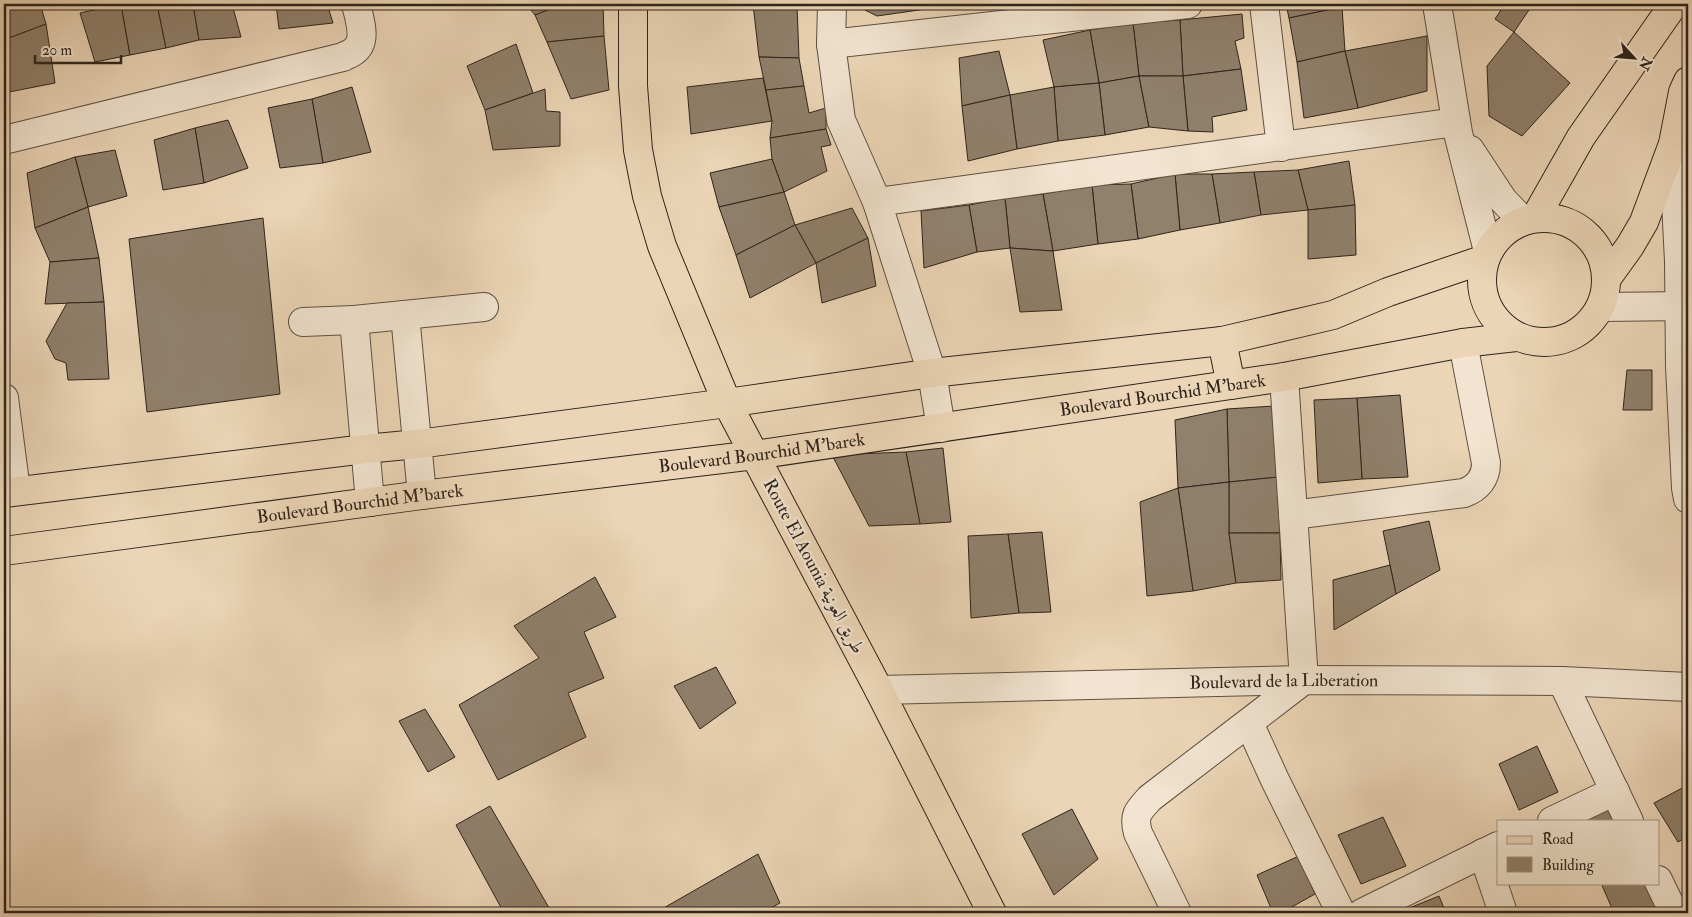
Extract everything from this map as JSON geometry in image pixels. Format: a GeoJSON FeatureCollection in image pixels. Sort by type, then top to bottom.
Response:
{"type":"FeatureCollection","features":[{"type":"Feature","properties":{"kind":"main road","name":"Route El Aounia طريق العونية"},"geometry":{"type":"LineString","coordinates":[[633,4],[633,86],[637,141],[647,196],[662,246],[727,403],[879,690],[992,913]]}},
{"type":"Feature","properties":{"kind":"main road"},"geometry":{"type":"LineString","coordinates":[[1529,219],[1581,137],[1674,4]]}},
{"type":"Feature","properties":{"kind":"main road"},"geometry":{"type":"LineString","coordinates":[[1607,278],[1630,246],[1644,222],[1673,144],[1683,92],[1688,81]]}},
{"type":"Feature","properties":{"kind":"main road"},"geometry":{"type":"LineString","coordinates":[[1552,218],[1570,222],[1584,232],[1596,245],[1603,261],[1607,278],[1601,307],[1591,321],[1579,332],[1564,339],[1548,343],[1532,342],[1516,336],[1501,326],[1490,312],[1483,295],[1481,277],[1486,255],[1503,232],[1529,219],[1552,218]]}},
{"type":"Feature","properties":{"kind":"main road"},"geometry":{"type":"LineString","coordinates":[[10,492],[418,444],[727,403],[932,373],[1222,341],[1334,315],[1388,292],[1486,255]]}},
{"type":"Feature","properties":{"kind":"main road","name":"Boulevard Bourchid M'barek"},"geometry":{"type":"LineString","coordinates":[[4,551],[422,495],[755,455],[1284,377],[1463,343],[1516,336]]}},
{"type":"Feature","properties":{"kind":"main road"},"geometry":{"type":"LineString","coordinates":[[1222,341],[1230,385]]}},
{"type":"Feature","properties":{"kind":"street"},"geometry":{"type":"LineString","coordinates":[[4,140],[343,57],[354,51],[360,44],[362,31],[356,4]]}},
{"type":"Feature","properties":{"kind":"street"},"geometry":{"type":"LineString","coordinates":[[832,4],[831,44],[841,120],[877,202],[932,373],[941,428]]}},
{"type":"Feature","properties":{"kind":"street"},"geometry":{"type":"LineString","coordinates":[[831,44],[1188,4]]}},
{"type":"Feature","properties":{"kind":"street"},"geometry":{"type":"LineString","coordinates":[[1264,4],[1282,147]]}},
{"type":"Feature","properties":{"kind":"street"},"geometry":{"type":"LineString","coordinates":[[1437,4],[1457,127],[1486,255]]}},
{"type":"Feature","properties":{"kind":"street"},"geometry":{"type":"LineString","coordinates":[[877,202],[1282,147],[1457,127]]}},
{"type":"Feature","properties":{"kind":"street"},"geometry":{"type":"LineString","coordinates":[[1457,127],[1503,200],[1529,219]]}},
{"type":"Feature","properties":{"kind":"street"},"geometry":{"type":"LineString","coordinates":[[1673,144],[1684,306],[1680,366],[1688,492]]}},
{"type":"Feature","properties":{"kind":"street"},"geometry":{"type":"LineString","coordinates":[[1601,307],[1684,306]]}},
{"type":"Feature","properties":{"kind":"street"},"geometry":{"type":"LineString","coordinates":[[304,322],[354,320],[484,307]]}},
{"type":"Feature","properties":{"kind":"street"},"geometry":{"type":"LineString","coordinates":[[405,315],[422,495]]}},
{"type":"Feature","properties":{"kind":"street"},"geometry":{"type":"LineString","coordinates":[[354,320],[370,502]]}},
{"type":"Feature","properties":{"kind":"street"},"geometry":{"type":"LineString","coordinates":[[1293,515],[1464,493],[1478,485],[1486,471],[1486,463],[1463,343]]}},
{"type":"Feature","properties":{"kind":"street"},"geometry":{"type":"LineString","coordinates":[[1177,913],[1138,833],[1135,821],[1139,811],[1150,798],[1304,680],[1284,377]]}},
{"type":"Feature","properties":{"kind":"street"},"geometry":{"type":"LineString","coordinates":[[4,398],[10,492]]}},
{"type":"Feature","properties":{"kind":"street","name":"Boulevard de la Liberation"},"geometry":{"type":"LineString","coordinates":[[879,690],[1304,680],[1562,681],[1688,687]]}},
{"type":"Feature","properties":{"kind":"street"},"geometry":{"type":"LineString","coordinates":[[1562,681],[1629,820]]}},
{"type":"Feature","properties":{"kind":"street"},"geometry":{"type":"LineString","coordinates":[[1249,723],[1341,913]]}},
{"type":"Feature","properties":{"kind":"street"},"geometry":{"type":"LineString","coordinates":[[1554,820],[1615,791]]}},
{"type":"Feature","properties":{"kind":"street"},"geometry":{"type":"LineString","coordinates":[[1362,913],[1490,850],[1502,910]]}},
{"type":"Feature","properties":{"kind":"street"},"geometry":{"type":"LineString","coordinates":[[1660,884],[1674,913]]}},
{"type":"Feature","properties":{"kind":"building"},"geometry":{"type":"Polygon","coordinates":[[[4,4],[40,4],[46,24],[4,40],[4,4]]]}},
{"type":"Feature","properties":{"kind":"building"},"geometry":{"type":"Polygon","coordinates":[[[121,4],[130,55],[95,62],[80,13],[121,4]]]}},
{"type":"Feature","properties":{"kind":"building"},"geometry":{"type":"Polygon","coordinates":[[[121,4],[157,4],[166,48],[130,55],[121,4]]]}},
{"type":"Feature","properties":{"kind":"building"},"geometry":{"type":"Polygon","coordinates":[[[157,4],[193,4],[199,40],[166,48],[157,4]]]}},
{"type":"Feature","properties":{"kind":"building"},"geometry":{"type":"Polygon","coordinates":[[[193,4],[232,4],[241,37],[199,40],[193,4]]]}},
{"type":"Feature","properties":{"kind":"building"},"geometry":{"type":"Polygon","coordinates":[[[276,4],[327,4],[333,23],[279,29],[276,4]]]}},
{"type":"Feature","properties":{"kind":"building"},"geometry":{"type":"Polygon","coordinates":[[[526,4],[563,4],[535,15],[526,4]]]}},
{"type":"Feature","properties":{"kind":"building"},"geometry":{"type":"Polygon","coordinates":[[[563,4],[603,4],[604,36],[547,42],[535,15],[563,4]]]}},
{"type":"Feature","properties":{"kind":"building"},"geometry":{"type":"Polygon","coordinates":[[[679,4],[721,4],[679,8],[679,4]]]}},
{"type":"Feature","properties":{"kind":"building"},"geometry":{"type":"Polygon","coordinates":[[[753,4],[797,5],[799,58],[759,57],[753,4]]]}},
{"type":"Feature","properties":{"kind":"building"},"geometry":{"type":"Polygon","coordinates":[[[865,4],[925,4],[926,9],[877,16],[865,10],[865,4]]]}},
{"type":"Feature","properties":{"kind":"building"},"geometry":{"type":"Polygon","coordinates":[[[925,4],[953,4],[926,9],[925,4]]]}},
{"type":"Feature","properties":{"kind":"building"},"geometry":{"type":"Polygon","coordinates":[[[1286,4],[1342,4],[1342,7],[1289,18],[1286,4]]]}},
{"type":"Feature","properties":{"kind":"building"},"geometry":{"type":"Polygon","coordinates":[[[1505,4],[1533,4],[1514,32],[1495,19],[1505,4]]]}},
{"type":"Feature","properties":{"kind":"building"},"geometry":{"type":"Polygon","coordinates":[[[1342,7],[1345,51],[1297,62],[1289,18],[1342,7]]]}},
{"type":"Feature","properties":{"kind":"building"},"geometry":{"type":"Polygon","coordinates":[[[1242,14],[1244,38],[1235,41],[1241,69],[1183,76],[1180,20],[1242,14]]]}},
{"type":"Feature","properties":{"kind":"building"},"geometry":{"type":"Polygon","coordinates":[[[1180,20],[1183,76],[1139,76],[1133,23],[1180,20]]]}},
{"type":"Feature","properties":{"kind":"building"},"geometry":{"type":"Polygon","coordinates":[[[1133,23],[1139,76],[1099,83],[1090,30],[1133,23]]]}},
{"type":"Feature","properties":{"kind":"building"},"geometry":{"type":"Polygon","coordinates":[[[46,24],[55,83],[9,92],[4,73],[4,40],[46,24]]]}},
{"type":"Feature","properties":{"kind":"building"},"geometry":{"type":"Polygon","coordinates":[[[1090,30],[1099,83],[1054,87],[1043,40],[1090,30]]]}},
{"type":"Feature","properties":{"kind":"building"},"geometry":{"type":"Polygon","coordinates":[[[1514,32],[1570,83],[1522,136],[1489,116],[1487,66],[1514,32]]]}},
{"type":"Feature","properties":{"kind":"building"},"geometry":{"type":"Polygon","coordinates":[[[604,36],[609,90],[571,99],[547,42],[604,36]]]}},
{"type":"Feature","properties":{"kind":"building"},"geometry":{"type":"Polygon","coordinates":[[[1427,36],[1427,91],[1358,108],[1345,51],[1427,36]]]}},
{"type":"Feature","properties":{"kind":"building"},"geometry":{"type":"Polygon","coordinates":[[[516,44],[533,93],[485,110],[467,66],[516,44]]]}},
{"type":"Feature","properties":{"kind":"building"},"geometry":{"type":"Polygon","coordinates":[[[999,51],[1010,95],[962,106],[959,58],[999,51]]]}},
{"type":"Feature","properties":{"kind":"building"},"geometry":{"type":"Polygon","coordinates":[[[1345,51],[1358,108],[1304,118],[1297,62],[1345,51]]]}},
{"type":"Feature","properties":{"kind":"building"},"geometry":{"type":"Polygon","coordinates":[[[759,57],[799,58],[804,86],[766,90],[759,57]]]}},
{"type":"Feature","properties":{"kind":"building"},"geometry":{"type":"Polygon","coordinates":[[[1241,69],[1247,110],[1212,117],[1213,132],[1188,131],[1183,76],[1241,69]]]}},
{"type":"Feature","properties":{"kind":"building"},"geometry":{"type":"Polygon","coordinates":[[[1139,76],[1149,127],[1105,135],[1099,83],[1139,76]]]}},
{"type":"Feature","properties":{"kind":"building"},"geometry":{"type":"Polygon","coordinates":[[[1139,76],[1183,76],[1188,131],[1149,127],[1139,76]]]}},
{"type":"Feature","properties":{"kind":"building"},"geometry":{"type":"Polygon","coordinates":[[[763,78],[772,121],[691,134],[687,87],[763,78]]]}},
{"type":"Feature","properties":{"kind":"building"},"geometry":{"type":"Polygon","coordinates":[[[1099,83],[1105,135],[1058,141],[1054,87],[1099,83]]]}},
{"type":"Feature","properties":{"kind":"building"},"geometry":{"type":"Polygon","coordinates":[[[804,86],[809,113],[826,108],[826,129],[770,138],[772,121],[766,90],[804,86]]]}},
{"type":"Feature","properties":{"kind":"building"},"geometry":{"type":"Polygon","coordinates":[[[352,87],[371,152],[323,163],[312,99],[352,87]]]}},
{"type":"Feature","properties":{"kind":"building"},"geometry":{"type":"Polygon","coordinates":[[[1054,87],[1058,141],[1017,149],[1010,95],[1054,87]]]}},
{"type":"Feature","properties":{"kind":"building"},"geometry":{"type":"Polygon","coordinates":[[[545,89],[546,111],[560,112],[560,146],[493,150],[485,110],[545,89]]]}},
{"type":"Feature","properties":{"kind":"building"},"geometry":{"type":"Polygon","coordinates":[[[1010,95],[1017,149],[968,161],[962,106],[1010,95]]]}},
{"type":"Feature","properties":{"kind":"building"},"geometry":{"type":"Polygon","coordinates":[[[312,99],[323,163],[280,168],[268,108],[312,99]]]}},
{"type":"Feature","properties":{"kind":"building"},"geometry":{"type":"Polygon","coordinates":[[[228,120],[248,168],[204,183],[195,128],[228,120]]]}},
{"type":"Feature","properties":{"kind":"building"},"geometry":{"type":"Polygon","coordinates":[[[195,128],[204,183],[163,190],[154,140],[195,128]]]}},
{"type":"Feature","properties":{"kind":"building"},"geometry":{"type":"Polygon","coordinates":[[[826,129],[831,145],[821,147],[827,171],[784,192],[772,159],[770,138],[826,129]]]}},
{"type":"Feature","properties":{"kind":"building"},"geometry":{"type":"Polygon","coordinates":[[[115,150],[127,196],[88,207],[75,157],[115,150]]]}},
{"type":"Feature","properties":{"kind":"building"},"geometry":{"type":"Polygon","coordinates":[[[75,157],[88,207],[35,228],[27,173],[75,157]]]}},
{"type":"Feature","properties":{"kind":"building"},"geometry":{"type":"Polygon","coordinates":[[[772,159],[784,192],[719,207],[710,173],[772,159]]]}},
{"type":"Feature","properties":{"kind":"building"},"geometry":{"type":"Polygon","coordinates":[[[1349,161],[1355,205],[1308,210],[1298,170],[1349,161]]]}},
{"type":"Feature","properties":{"kind":"building"},"geometry":{"type":"Polygon","coordinates":[[[1298,170],[1308,210],[1261,215],[1254,172],[1298,170]]]}},
{"type":"Feature","properties":{"kind":"building"},"geometry":{"type":"Polygon","coordinates":[[[1254,172],[1261,215],[1220,223],[1212,174],[1254,172]]]}},
{"type":"Feature","properties":{"kind":"building"},"geometry":{"type":"Polygon","coordinates":[[[1175,174],[1212,174],[1220,223],[1180,230],[1175,174]]]}},
{"type":"Feature","properties":{"kind":"building"},"geometry":{"type":"Polygon","coordinates":[[[1175,174],[1180,230],[1138,239],[1131,184],[1175,174]]]}},
{"type":"Feature","properties":{"kind":"building"},"geometry":{"type":"Polygon","coordinates":[[[1131,184],[1138,239],[1098,244],[1092,185],[1131,184]]]}},
{"type":"Feature","properties":{"kind":"building"},"geometry":{"type":"Polygon","coordinates":[[[1092,185],[1098,244],[1053,251],[1043,194],[1092,185]]]}},
{"type":"Feature","properties":{"kind":"building"},"geometry":{"type":"Polygon","coordinates":[[[784,192],[795,225],[736,255],[719,207],[784,192]]]}},
{"type":"Feature","properties":{"kind":"building"},"geometry":{"type":"Polygon","coordinates":[[[1043,194],[1053,251],[1010,248],[1005,198],[1043,194]]]}},
{"type":"Feature","properties":{"kind":"building"},"geometry":{"type":"Polygon","coordinates":[[[1005,198],[1010,248],[977,252],[969,205],[1005,198]]]}},
{"type":"Feature","properties":{"kind":"building"},"geometry":{"type":"Polygon","coordinates":[[[969,205],[977,252],[924,268],[921,211],[969,205]]]}},
{"type":"Feature","properties":{"kind":"building"},"geometry":{"type":"Polygon","coordinates":[[[1355,205],[1356,255],[1308,259],[1308,210],[1355,205]]]}},
{"type":"Feature","properties":{"kind":"building"},"geometry":{"type":"Polygon","coordinates":[[[88,207],[99,258],[50,262],[35,228],[88,207]]]}},
{"type":"Feature","properties":{"kind":"building"},"geometry":{"type":"Polygon","coordinates":[[[852,208],[868,238],[816,263],[795,225],[852,208]]]}},
{"type":"Feature","properties":{"kind":"building"},"geometry":{"type":"Polygon","coordinates":[[[263,218],[280,394],[147,412],[129,239],[263,218]]]}},
{"type":"Feature","properties":{"kind":"building"},"geometry":{"type":"Polygon","coordinates":[[[795,225],[816,263],[750,298],[736,255],[795,225]]]}},
{"type":"Feature","properties":{"kind":"building"},"geometry":{"type":"Polygon","coordinates":[[[868,238],[876,286],[822,303],[816,263],[868,238]]]}},
{"type":"Feature","properties":{"kind":"building"},"geometry":{"type":"Polygon","coordinates":[[[1010,248],[1053,251],[1062,310],[1020,312],[1010,248]]]}},
{"type":"Feature","properties":{"kind":"building"},"geometry":{"type":"Polygon","coordinates":[[[99,258],[104,302],[45,304],[50,262],[99,258]]]}},
{"type":"Feature","properties":{"kind":"building"},"geometry":{"type":"Polygon","coordinates":[[[104,302],[109,379],[68,380],[66,363],[55,359],[46,341],[67,303],[104,302]]]}},
{"type":"Feature","properties":{"kind":"building"},"geometry":{"type":"Polygon","coordinates":[[[1627,370],[1652,370],[1652,410],[1623,410],[1627,370]]]}},
{"type":"Feature","properties":{"kind":"building"},"geometry":{"type":"Polygon","coordinates":[[[1400,395],[1408,477],[1362,479],[1357,398],[1400,395]]]}},
{"type":"Feature","properties":{"kind":"building"},"geometry":{"type":"Polygon","coordinates":[[[1357,398],[1362,479],[1318,483],[1314,400],[1357,398]]]}},
{"type":"Feature","properties":{"kind":"building"},"geometry":{"type":"Polygon","coordinates":[[[1274,406],[1278,477],[1229,482],[1227,409],[1274,406]]]}},
{"type":"Feature","properties":{"kind":"building"},"geometry":{"type":"Polygon","coordinates":[[[1227,409],[1229,482],[1178,488],[1175,420],[1227,409]]]}},
{"type":"Feature","properties":{"kind":"building"},"geometry":{"type":"Polygon","coordinates":[[[943,448],[951,522],[920,524],[906,452],[943,448]]]}},
{"type":"Feature","properties":{"kind":"building"},"geometry":{"type":"Polygon","coordinates":[[[906,452],[920,524],[869,526],[832,455],[906,452]]]}},
{"type":"Feature","properties":{"kind":"building"},"geometry":{"type":"Polygon","coordinates":[[[1278,477],[1280,533],[1229,533],[1229,482],[1278,477]]]}},
{"type":"Feature","properties":{"kind":"building"},"geometry":{"type":"Polygon","coordinates":[[[1229,482],[1229,533],[1236,583],[1193,591],[1178,488],[1229,482]]]}},
{"type":"Feature","properties":{"kind":"building"},"geometry":{"type":"Polygon","coordinates":[[[1178,488],[1193,591],[1147,596],[1140,502],[1178,488]]]}},
{"type":"Feature","properties":{"kind":"building"},"geometry":{"type":"Polygon","coordinates":[[[1429,521],[1440,570],[1396,594],[1383,531],[1429,521]]]}},
{"type":"Feature","properties":{"kind":"building"},"geometry":{"type":"Polygon","coordinates":[[[1042,532],[1051,612],[1019,613],[1008,534],[1042,532]]]}},
{"type":"Feature","properties":{"kind":"building"},"geometry":{"type":"Polygon","coordinates":[[[1229,533],[1280,533],[1281,580],[1236,583],[1229,533]]]}},
{"type":"Feature","properties":{"kind":"building"},"geometry":{"type":"Polygon","coordinates":[[[1008,534],[1019,613],[971,618],[968,536],[1008,534]]]}},
{"type":"Feature","properties":{"kind":"building"},"geometry":{"type":"Polygon","coordinates":[[[1390,565],[1396,594],[1334,630],[1333,580],[1390,565]]]}},
{"type":"Feature","properties":{"kind":"building"},"geometry":{"type":"Polygon","coordinates":[[[595,577],[616,617],[584,632],[604,678],[568,693],[586,737],[498,780],[459,705],[539,658],[514,626],[595,577]]]}},
{"type":"Feature","properties":{"kind":"building"},"geometry":{"type":"Polygon","coordinates":[[[716,667],[736,703],[700,729],[674,686],[716,667]]]}},
{"type":"Feature","properties":{"kind":"building"},"geometry":{"type":"Polygon","coordinates":[[[425,709],[455,757],[428,772],[399,721],[425,709]]]}},
{"type":"Feature","properties":{"kind":"building"},"geometry":{"type":"Polygon","coordinates":[[[1537,746],[1558,792],[1519,810],[1499,764],[1537,746]]]}},
{"type":"Feature","properties":{"kind":"building"},"geometry":{"type":"Polygon","coordinates":[[[1688,785],[1688,836],[1678,842],[1654,803],[1688,785]]]}},
{"type":"Feature","properties":{"kind":"building"},"geometry":{"type":"Polygon","coordinates":[[[1608,805],[1616,820],[1587,820],[1608,805]]]}},
{"type":"Feature","properties":{"kind":"building"},"geometry":{"type":"Polygon","coordinates":[[[490,806],[552,913],[504,913],[456,825],[490,806]]]}},
{"type":"Feature","properties":{"kind":"building"},"geometry":{"type":"Polygon","coordinates":[[[1072,809],[1098,859],[1054,895],[1022,834],[1072,809]]]}},
{"type":"Feature","properties":{"kind":"building"},"geometry":{"type":"Polygon","coordinates":[[[1383,817],[1406,866],[1361,884],[1338,835],[1383,817]]]}},
{"type":"Feature","properties":{"kind":"building"},"geometry":{"type":"Polygon","coordinates":[[[758,854],[780,903],[762,913],[655,913],[758,854]]]}},
{"type":"Feature","properties":{"kind":"building"},"geometry":{"type":"Polygon","coordinates":[[[1299,856],[1315,894],[1281,913],[1273,913],[1257,875],[1299,856]]]}},
{"type":"Feature","properties":{"kind":"building"},"geometry":{"type":"Polygon","coordinates":[[[1601,884],[1648,884],[1659,905],[1641,913],[1614,913],[1601,884]]]}},
{"type":"Feature","properties":{"kind":"building"},"geometry":{"type":"Polygon","coordinates":[[[1439,896],[1446,913],[1397,913],[1439,896]]]}},
{"type":"Feature","properties":{"kind":"building"},"geometry":{"type":"Polygon","coordinates":[[[1659,905],[1662,913],[1641,913],[1659,905]]]}}]}
